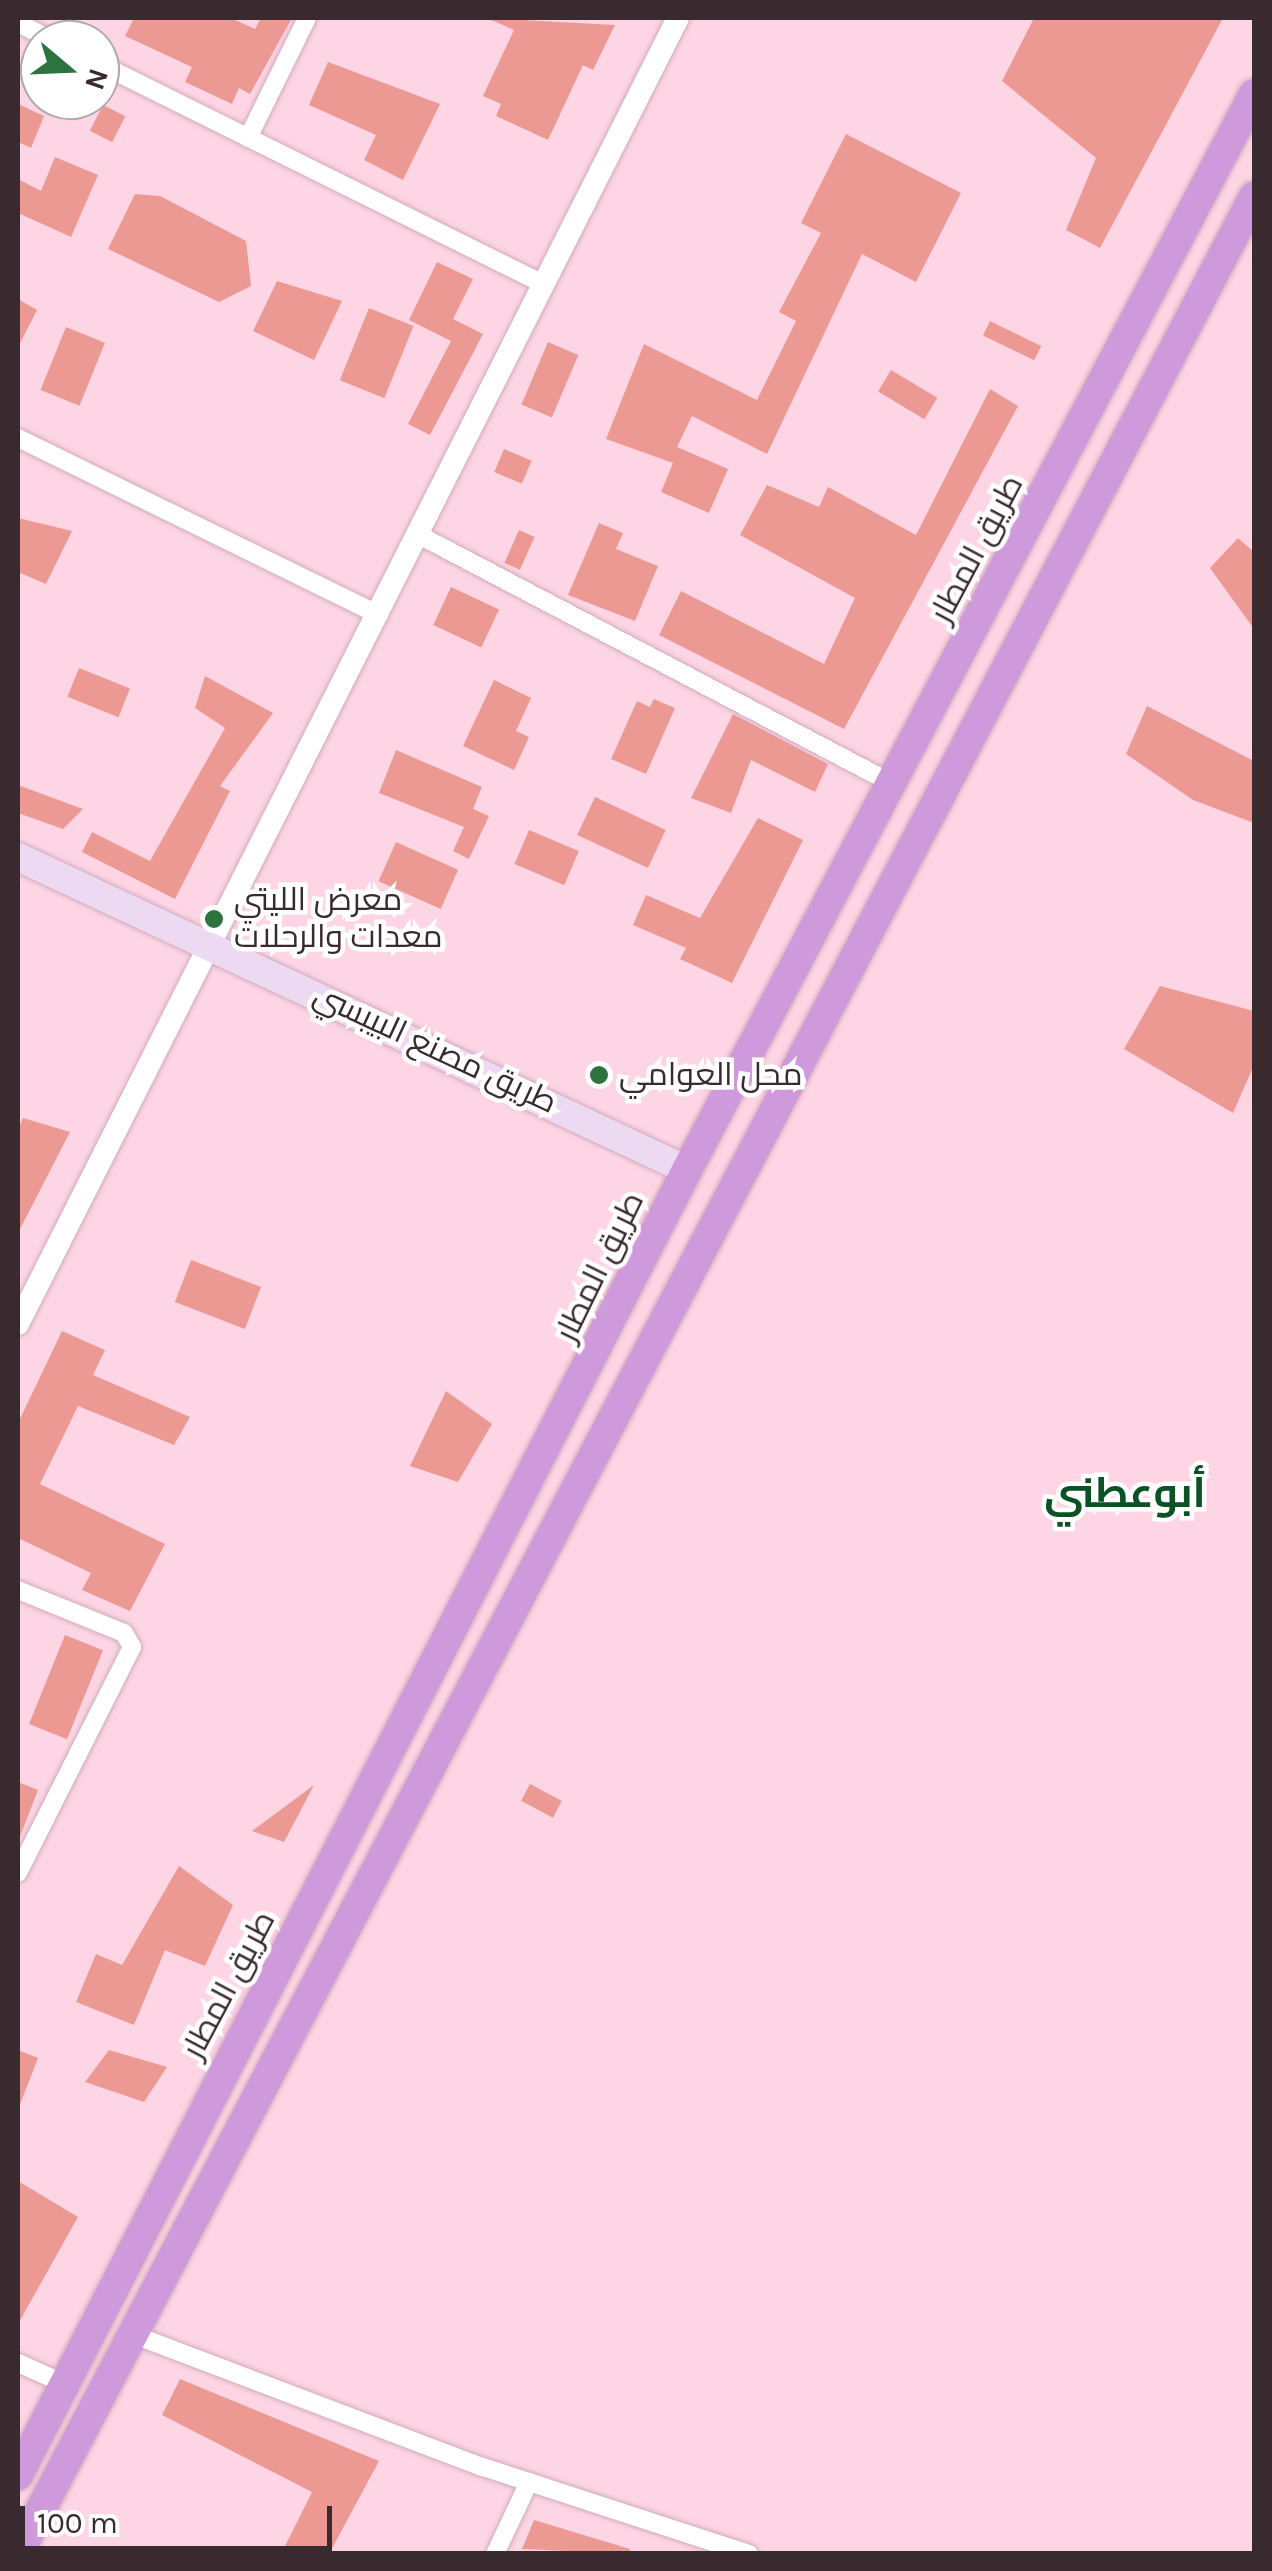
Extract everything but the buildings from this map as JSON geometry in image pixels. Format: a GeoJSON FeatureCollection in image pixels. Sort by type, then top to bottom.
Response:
{"type":"FeatureCollection","features":[{"type":"Feature","properties":{"kind":"highway","name":"طريق المطار"},"geometry":{"type":"LineString","coordinates":[[18,2474],[237,2042],[502,1543],[687,1170],[1254,94]]}},
{"type":"Feature","properties":{"kind":"highway"},"geometry":{"type":"LineString","coordinates":[[18,2553],[1254,197]]}},
{"type":"Feature","properties":{"kind":"highway"},"geometry":{"type":"LineString","coordinates":[[237,2042],[278,2057]]}},
{"type":"Feature","properties":{"kind":"main road","name":"طريق مصنع البيبسي"},"geometry":{"type":"LineString","coordinates":[[18,857],[687,1170]]}},
{"type":"Feature","properties":{"kind":"street"},"geometry":{"type":"LineString","coordinates":[[248,138],[307,18]]}},
{"type":"Feature","properties":{"kind":"street"},"geometry":{"type":"LineString","coordinates":[[18,1324],[678,18]]}},
{"type":"Feature","properties":{"kind":"street"},"geometry":{"type":"LineString","coordinates":[[120,74],[544,284]]}},
{"type":"Feature","properties":{"kind":"street"},"geometry":{"type":"LineString","coordinates":[[18,438],[379,615]]}},
{"type":"Feature","properties":{"kind":"street"},"geometry":{"type":"LineString","coordinates":[[419,535],[892,784]]}},
{"type":"Feature","properties":{"kind":"street"},"geometry":{"type":"LineString","coordinates":[[18,1590],[124,1632],[132,1647],[18,1872]]}},
{"type":"Feature","properties":{"kind":"street"},"geometry":{"type":"LineString","coordinates":[[132,2334],[528,2482],[749,2554]]}},
{"type":"Feature","properties":{"kind":"street"},"geometry":{"type":"LineString","coordinates":[[18,2363],[65,2384]]}},
{"type":"Feature","properties":{"kind":"street"},"geometry":{"type":"LineString","coordinates":[[495,2554],[528,2482]]}},
{"type":"Feature","properties":{"kind":"place","name":"معرض الليتي معدات والرحلات"},"geometry":{"type":"Point","coordinates":[214,919]}},
{"type":"Feature","properties":{"kind":"place","name":"محل العوامي"},"geometry":{"type":"Point","coordinates":[599,1075]}},
{"type":"Feature","properties":{"kind":"district","name":"أبوعطني"},"geometry":{"type":"Point","coordinates":[1125,1493]}}]}
